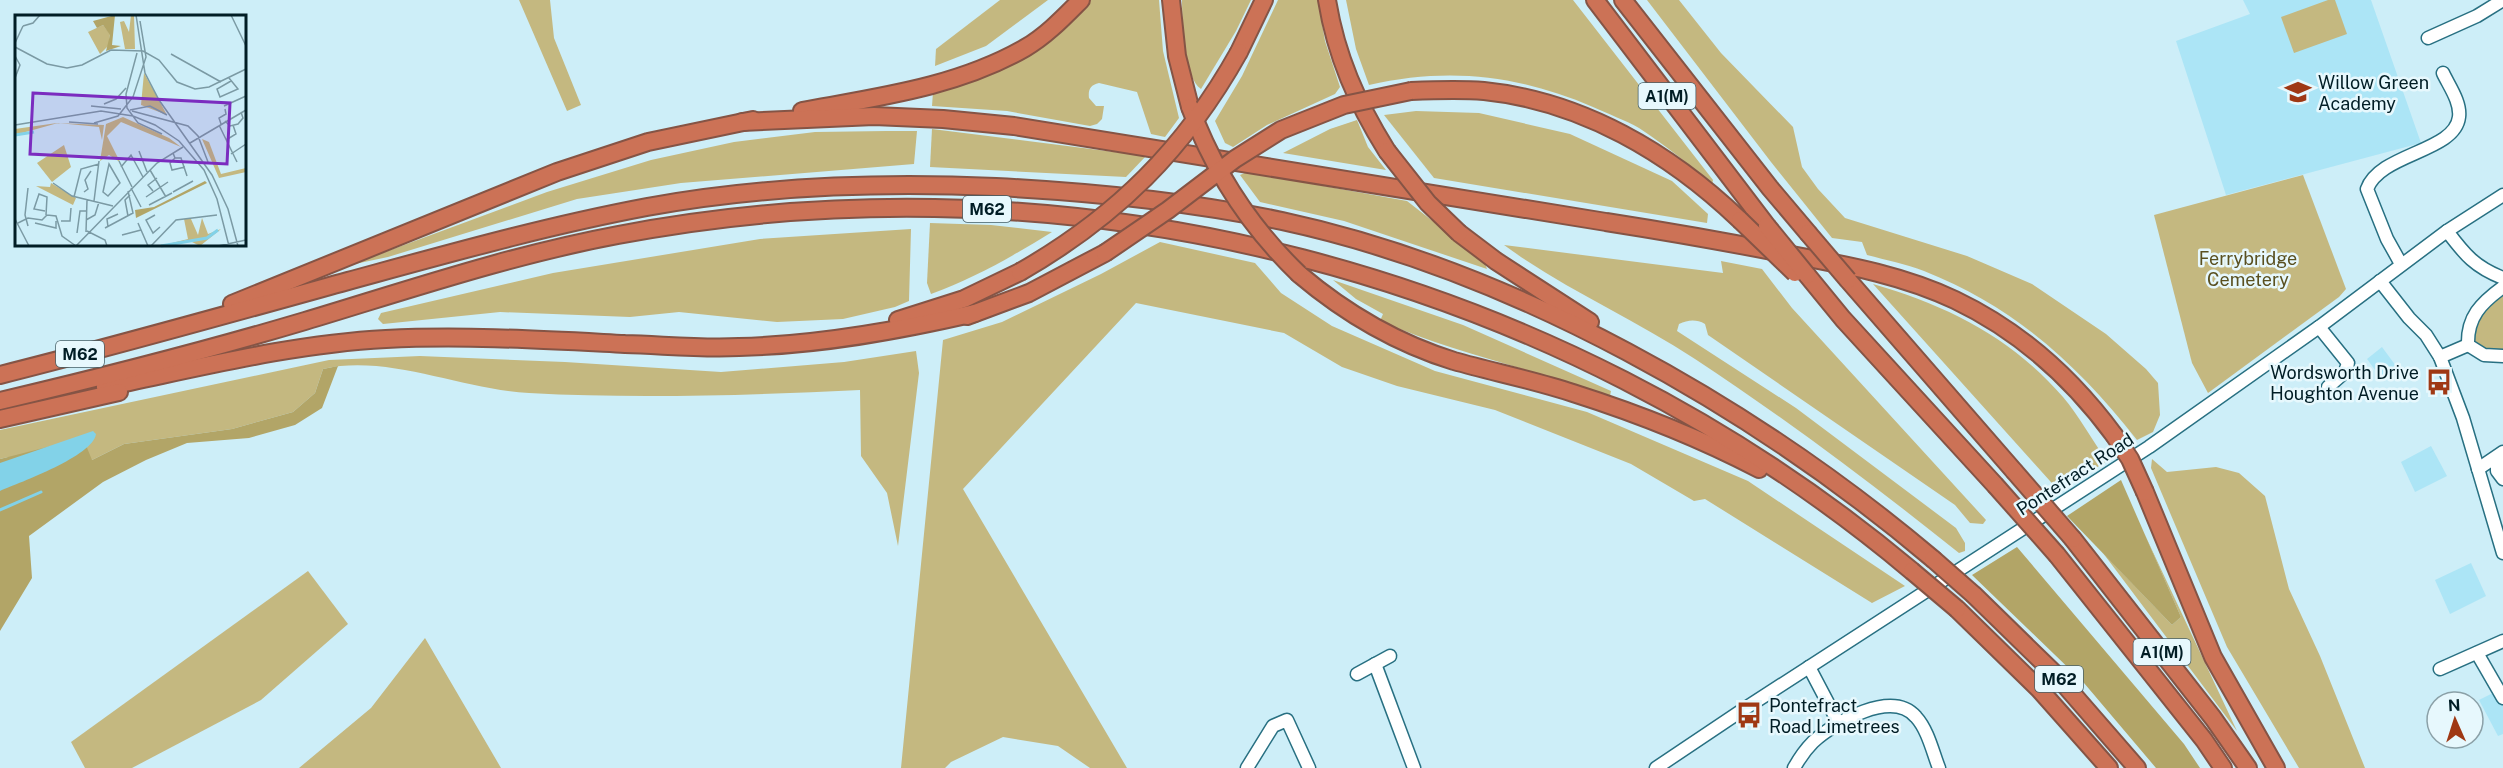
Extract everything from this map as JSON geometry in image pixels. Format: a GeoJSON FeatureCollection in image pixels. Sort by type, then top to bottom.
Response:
{"type":"FeatureCollection","features":[{"type":"Feature","properties":{"kind":"highway"},"geometry":{"type":"LineString","coordinates":[[159,334],[557,172],[648,142],[928,87],[988,67],[1027,47],[1055,25],[1080,0]]}},
{"type":"Feature","properties":{"kind":"highway"},"geometry":{"type":"LineString","coordinates":[[1171,0],[1177,56],[1190,107],[1209,154],[1234,198],[1264,238],[1299,274],[1346,310],[1398,339],[1453,360],[1571,392],[1608,405],[1744,461],[1828,506]]}},
{"type":"Feature","properties":{"kind":"highway"},"geometry":{"type":"LineString","coordinates":[[790,344],[851,332],[917,315],[964,299],[1020,272],[1086,230],[1146,179],[1198,119],[1239,52],[1264,0]]}},
{"type":"Feature","properties":{"kind":"highway"},"geometry":{"type":"LineString","coordinates":[[1327,0],[1332,30],[1348,80],[1365,117],[1413,186],[1460,233],[1496,261],[1683,384]]}},
{"type":"Feature","properties":{"kind":"highway","name":"A1(M)"},"geometry":{"type":"LineString","coordinates":[[1595,0],[1801,274],[2057,555],[2204,740],[2223,768]]}},
{"type":"Feature","properties":{"kind":"highway","name":"A1(M)"},"geometry":{"type":"LineString","coordinates":[[1623,0],[1770,188],[2073,539],[2214,718],[2248,768]]}},
{"type":"Feature","properties":{"kind":"highway"},"geometry":{"type":"LineString","coordinates":[[480,340],[688,356],[763,357],[822,351],[927,330],[1029,293],[1106,254],[1161,216],[1235,159],[1281,130],[1344,105],[1411,92],[1456,90],[1511,95],[1555,105],[1622,133],[1704,189],[1801,274]]}},
{"type":"Feature","properties":{"kind":"highway"},"geometry":{"type":"LineString","coordinates":[[742,122],[874,116],[944,118],[1014,126],[1716,240],[1870,270],[1926,288],[1954,300],[2007,330],[2062,374],[2096,411],[2114,435],[2130,459],[2145,492],[2213,657],[2276,768]]}},
{"type":"Feature","properties":{"kind":"highway","name":"M62"},"geometry":{"type":"LineString","coordinates":[[0,375],[159,334],[492,241],[650,207],[760,193],[871,185],[1075,191],[1182,202],[1282,221],[1342,236],[1414,259],[1567,321],[1683,384],[1796,453],[1875,510],[1933,559],[1974,595],[2057,676],[2137,768]]}},
{"type":"Feature","properties":{"kind":"highway","name":"M62"},"geometry":{"type":"LineString","coordinates":[[0,401],[137,368],[485,267],[611,236],[761,214],[872,207],[958,207],[1078,216],[1195,233],[1307,258],[1429,296],[1543,340],[1633,384],[1729,439],[1828,506],[1957,609],[2039,689],[2109,768]]}},
{"type":"Feature","properties":{"kind":"highway"},"geometry":{"type":"LineString","coordinates":[[0,409],[191,368],[349,342],[415,338],[716,348],[834,341],[884,334],[975,313]]}},
{"type":"Feature","properties":{"kind":"highway"},"geometry":{"type":"LineString","coordinates":[[0,419],[156,384],[227,363]]}},
{"type":"Feature","properties":{"kind":"street"},"geometry":{"type":"LineString","coordinates":[[2428,38],[2477,16],[2503,0]]}},
{"type":"Feature","properties":{"kind":"street"},"geometry":{"type":"LineString","coordinates":[[2401,264],[2387,239],[2367,189],[2371,178],[2381,170],[2451,134],[2459,118],[2457,102],[2443,73]]}},
{"type":"Feature","properties":{"kind":"street","name":"Pontefract Road"},"geometry":{"type":"LineString","coordinates":[[1656,768],[2149,447],[2319,327],[2447,231],[2503,195]]}},
{"type":"Feature","properties":{"kind":"street"},"geometry":{"type":"LineString","coordinates":[[2447,231],[2466,256],[2485,271],[2503,278]]}},
{"type":"Feature","properties":{"kind":"street"},"geometry":{"type":"LineString","coordinates":[[2380,281],[2401,309],[2426,335],[2440,357],[2463,418],[2503,553]]}},
{"type":"Feature","properties":{"kind":"street"},"geometry":{"type":"LineString","coordinates":[[2468,345],[2471,318],[2486,300],[2503,287]]}},
{"type":"Feature","properties":{"kind":"street"},"geometry":{"type":"LineString","coordinates":[[2319,327],[2348,363],[2345,372],[2328,387]]}},
{"type":"Feature","properties":{"kind":"street"},"geometry":{"type":"LineString","coordinates":[[2440,357],[2468,345]]}},
{"type":"Feature","properties":{"kind":"street"},"geometry":{"type":"LineString","coordinates":[[2468,345],[2484,355],[2503,357]]}},
{"type":"Feature","properties":{"kind":"street"},"geometry":{"type":"LineString","coordinates":[[2478,469],[2500,454]]}},
{"type":"Feature","properties":{"kind":"street"},"geometry":{"type":"LineString","coordinates":[[2500,454],[2497,471],[2503,479]]}},
{"type":"Feature","properties":{"kind":"street"},"geometry":{"type":"LineString","coordinates":[[2439,669],[2503,640]]}},
{"type":"Feature","properties":{"kind":"street"},"geometry":{"type":"LineString","coordinates":[[2477,653],[2503,698]]}},
{"type":"Feature","properties":{"kind":"street"},"geometry":{"type":"LineString","coordinates":[[1357,674],[1390,656]]}},
{"type":"Feature","properties":{"kind":"street"},"geometry":{"type":"LineString","coordinates":[[1375,664],[1414,768]]}},
{"type":"Feature","properties":{"kind":"street"},"geometry":{"type":"LineString","coordinates":[[1809,667],[1839,724]]}},
{"type":"Feature","properties":{"kind":"street"},"geometry":{"type":"LineString","coordinates":[[1794,768],[1812,743],[1839,724],[1885,705],[1895,705],[1916,717],[1939,768]]}},
{"type":"Feature","properties":{"kind":"street"},"geometry":{"type":"LineString","coordinates":[[1247,768],[1273,726],[1287,720],[1309,768]]}},
{"type":"Feature","properties":{"kind":"shaded area","name":"Willow Green Academy"},"geometry":{"type":"Polygon","coordinates":[[[2243,0],[2371,0],[2421,143],[2226,195],[2176,41],[2250,14],[2243,0]]]}},
{"type":"Feature","properties":{"kind":"shaded area"},"geometry":{"type":"Polygon","coordinates":[[[2382,347],[2396,366],[2381,378],[2367,359],[2382,347]]]}},
{"type":"Feature","properties":{"kind":"shaded area"},"geometry":{"type":"Polygon","coordinates":[[[338,366],[322,408],[295,425],[249,438],[187,443],[146,460],[103,482],[29,536],[32,578],[0,631],[0,459],[83,438],[92,460],[124,444],[232,429],[293,412],[315,393],[323,369],[338,366]]]}},
{"type":"Feature","properties":{"kind":"shaded area"},"geometry":{"type":"Polygon","coordinates":[[[93,431],[96,434],[92,442],[83,451],[39,475],[0,491],[0,463],[93,431]]]}},
{"type":"Feature","properties":{"kind":"shaded area"},"geometry":{"type":"Polygon","coordinates":[[[2431,446],[2447,476],[2415,492],[2401,462],[2431,446]]]}},
{"type":"Feature","properties":{"kind":"shaded area"},"geometry":{"type":"Polygon","coordinates":[[[2121,480],[2181,617],[2172,625],[2067,516],[2121,480]]]}},
{"type":"Feature","properties":{"kind":"shaded area"},"geometry":{"type":"Polygon","coordinates":[[[2017,547],[2184,744],[2200,768],[2156,768],[2084,683],[1972,575],[2017,547]]]}},
{"type":"Feature","properties":{"kind":"shaded area"},"geometry":{"type":"Polygon","coordinates":[[[2471,563],[2486,596],[2450,614],[2435,580],[2471,563]]]}},
{"type":"Feature","properties":{"kind":"shaded area"},"geometry":{"type":"Polygon","coordinates":[[[2503,688],[2503,734],[2498,736],[2485,711],[2485,697],[2503,688]]]}},
{"type":"Feature","properties":{"kind":"green space"},"geometry":{"type":"Polygon","coordinates":[[[519,0],[550,0],[554,38],[581,105],[567,111],[519,0]]]}},
{"type":"Feature","properties":{"kind":"green space"},"geometry":{"type":"Polygon","coordinates":[[[1000,0],[1048,0],[986,46],[935,66],[936,49],[1000,0]]]}},
{"type":"Feature","properties":{"kind":"green space"},"geometry":{"type":"Polygon","coordinates":[[[1085,0],[1159,0],[1163,51],[1179,118],[1165,137],[1151,134],[1137,92],[1099,83],[1090,88],[1089,98],[1096,106],[1104,106],[1102,119],[1090,126],[1007,111],[932,106],[933,92],[985,73],[1085,0]]]}},
{"type":"Feature","properties":{"kind":"green space"},"geometry":{"type":"Polygon","coordinates":[[[1182,0],[1251,0],[1236,31],[1201,89],[1195,83],[1188,61],[1182,0]]]}},
{"type":"Feature","properties":{"kind":"green space"},"geometry":{"type":"Polygon","coordinates":[[[1278,0],[1318,0],[1325,41],[1340,87],[1335,94],[1267,125],[1233,147],[1225,143],[1215,121],[1242,76],[1278,0]]]}},
{"type":"Feature","properties":{"kind":"green space"},"geometry":{"type":"Polygon","coordinates":[[[1346,0],[1573,0],[1713,180],[1712,185],[1677,155],[1639,128],[1593,107],[1538,88],[1483,77],[1455,76],[1427,76],[1369,85],[1356,49],[1346,0]]]}},
{"type":"Feature","properties":{"kind":"green space"},"geometry":{"type":"Polygon","coordinates":[[[1647,0],[1679,0],[1721,53],[1793,127],[1802,167],[1818,189],[1845,218],[1967,256],[2032,284],[2106,334],[2146,369],[2158,383],[2160,415],[2153,432],[2137,440],[2092,387],[2068,363],[2016,321],[1987,302],[1924,271],[1867,255],[1862,242],[1832,238],[1647,0]]]}},
{"type":"Feature","properties":{"kind":"green space"},"geometry":{"type":"Polygon","coordinates":[[[2328,0],[2335,0],[2347,34],[2294,53],[2281,17],[2328,0]]]}},
{"type":"Feature","properties":{"kind":"green space"},"geometry":{"type":"Polygon","coordinates":[[[1416,111],[1479,113],[1570,134],[1672,181],[1708,214],[1707,223],[1434,178],[1384,115],[1416,111]]]}},
{"type":"Feature","properties":{"kind":"green space"},"geometry":{"type":"Polygon","coordinates":[[[1357,120],[1368,147],[1386,170],[1283,153],[1330,129],[1357,120]]]}},
{"type":"Feature","properties":{"kind":"green space"},"geometry":{"type":"Polygon","coordinates":[[[932,129],[1146,156],[1126,177],[930,167],[932,129]]]}},
{"type":"Feature","properties":{"kind":"green space"},"geometry":{"type":"Polygon","coordinates":[[[917,131],[914,164],[681,183],[577,199],[388,257],[350,265],[547,192],[651,160],[734,142],[815,132],[917,131]]]}},
{"type":"Feature","properties":{"kind":"green space"},"geometry":{"type":"Polygon","coordinates":[[[1247,172],[1407,201],[1484,261],[1487,269],[1344,221],[1260,202],[1240,175],[1247,172]]]}},
{"type":"Feature","properties":{"kind":"green space","name":"Ferrybridge Cemetery"},"geometry":{"type":"Polygon","coordinates":[[[2303,175],[2346,289],[2339,297],[2208,393],[2192,363],[2154,215],[2303,175]]]}},
{"type":"Feature","properties":{"kind":"green space"},"geometry":{"type":"Polygon","coordinates":[[[930,223],[991,225],[1052,232],[993,266],[931,294],[927,283],[930,223]]]}},
{"type":"Feature","properties":{"kind":"green space"},"geometry":{"type":"Polygon","coordinates":[[[911,229],[909,301],[895,307],[843,319],[777,322],[679,312],[630,317],[500,312],[383,324],[378,319],[381,313],[553,273],[760,239],[911,229]]]}},
{"type":"Feature","properties":{"kind":"green space"},"geometry":{"type":"Polygon","coordinates":[[[1160,242],[1255,263],[1281,293],[1332,326],[1435,371],[1587,412],[1748,481],[1905,586],[1872,603],[1705,499],[1694,501],[1631,464],[1495,410],[1397,386],[1342,367],[1284,333],[1136,303],[963,489],[1127,768],[1090,768],[1058,746],[1003,737],[951,762],[945,768],[901,768],[943,340],[1002,322],[1101,274],[1160,242]]]}},
{"type":"Feature","properties":{"kind":"green space"},"geometry":{"type":"Polygon","coordinates":[[[1504,245],[1723,273],[1721,261],[1762,269],[1792,308],[1986,520],[1983,524],[1970,523],[1955,505],[1708,335],[1705,324],[1692,321],[1679,324],[1677,331],[1796,408],[1956,528],[1965,543],[1965,551],[1959,553],[1895,502],[1763,405],[1671,344],[1550,276],[1504,245]]]}},
{"type":"Feature","properties":{"kind":"green space"},"geometry":{"type":"Polygon","coordinates":[[[1333,280],[1463,325],[1611,391],[1610,396],[1437,343],[1380,321],[1383,314],[1356,299],[1333,280]]]}},
{"type":"Feature","properties":{"kind":"green space"},"geometry":{"type":"Polygon","coordinates":[[[1873,284],[1927,302],[1977,326],[2022,357],[2063,397],[2107,461],[2059,491],[1873,284]]]}},
{"type":"Feature","properties":{"kind":"green space"},"geometry":{"type":"Polygon","coordinates":[[[2503,287],[2503,356],[2468,345],[2471,318],[2503,287]]]}},
{"type":"Feature","properties":{"kind":"green space"},"geometry":{"type":"Polygon","coordinates":[[[916,351],[919,373],[898,546],[887,493],[861,456],[860,390],[736,395],[570,395],[504,390],[400,369],[348,366],[323,369],[315,393],[293,412],[232,429],[124,444],[92,460],[8,457],[0,459],[0,430],[329,360],[420,356],[721,372],[844,362],[916,351]]]}},
{"type":"Feature","properties":{"kind":"green space"},"geometry":{"type":"Polygon","coordinates":[[[2152,459],[2167,472],[2216,467],[2239,473],[2265,496],[2289,589],[2320,656],[2365,768],[2299,768],[2227,647],[2151,468],[2152,459]]]}},
{"type":"Feature","properties":{"kind":"green space"},"geometry":{"type":"Polygon","coordinates":[[[2144,533],[2237,731],[2103,553],[2172,625],[2181,617],[2144,533]]]}},
{"type":"Feature","properties":{"kind":"green space"},"geometry":{"type":"Polygon","coordinates":[[[308,571],[348,624],[261,700],[132,768],[85,768],[71,742],[308,571]]]}},
{"type":"Feature","properties":{"kind":"green space"},"geometry":{"type":"Polygon","coordinates":[[[425,638],[501,768],[299,768],[371,708],[425,638]]]}},
{"type":"Feature","properties":{"kind":"waterway"},"geometry":{"type":"LineString","coordinates":[[0,510],[41,492]]}},
{"type":"Feature","properties":{"kind":"place","name":"Willow Green Academy"},"geometry":{"type":"Point","coordinates":[2298,92]}},
{"type":"Feature","properties":{"kind":"place","name":"Wordsworth Drive Houghton Avenue"},"geometry":{"type":"Point","coordinates":[2439,382]}},
{"type":"Feature","properties":{"kind":"place","name":"Pontefract Road Limetrees"},"geometry":{"type":"Point","coordinates":[1749,715]}}]}
